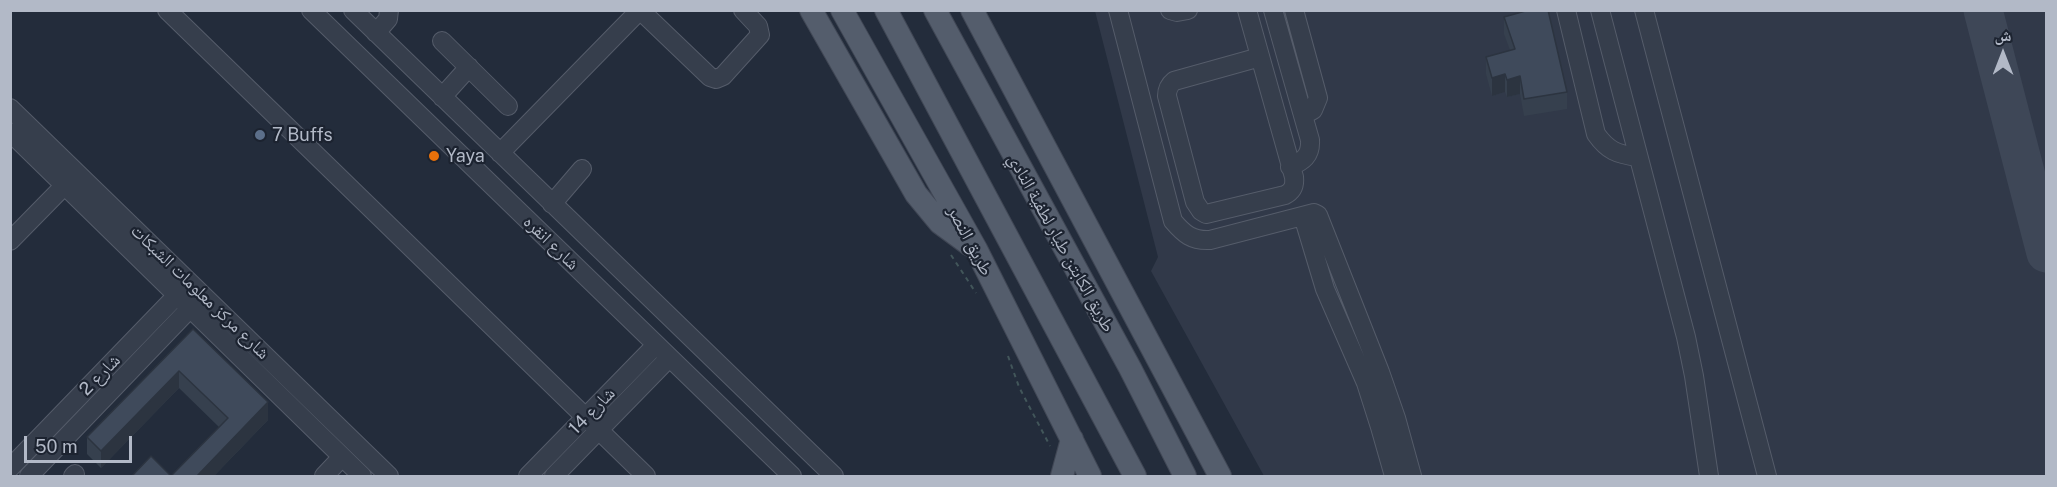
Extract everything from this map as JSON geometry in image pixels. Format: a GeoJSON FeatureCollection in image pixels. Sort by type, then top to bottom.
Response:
{"type":"FeatureCollection","features":[{"type":"Feature","properties":{"kind":"main road"},"geometry":{"type":"LineString","coordinates":[[811,10],[916,194],[940,223],[975,249]]}},
{"type":"Feature","properties":{"kind":"main road","name":"طريق النصر"},"geometry":{"type":"LineString","coordinates":[[842,10],[975,249],[1090,477]]}},
{"type":"Feature","properties":{"kind":"main road","name":"طريق النصر"},"geometry":{"type":"LineString","coordinates":[[886,10],[1134,477]]}},
{"type":"Feature","properties":{"kind":"main road","name":"طريق الكابتن طيار لطفية النادي"},"geometry":{"type":"LineString","coordinates":[[935,10],[1130,368],[1185,477]]}},
{"type":"Feature","properties":{"kind":"main road","name":"طريق الكابتن طيار لطفية النادي"},"geometry":{"type":"LineString","coordinates":[[972,10],[1220,477]]}},
{"type":"Feature","properties":{"kind":"main road"},"geometry":{"type":"LineString","coordinates":[[1062,477],[1072,439]]}},
{"type":"Feature","properties":{"kind":"street"},"geometry":{"type":"LineString","coordinates":[[167,10],[646,477]]}},
{"type":"Feature","properties":{"kind":"street","name":"شارع انقره"},"geometry":{"type":"LineString","coordinates":[[311,10],[792,477]]}},
{"type":"Feature","properties":{"kind":"street","name":"شارع انقره"},"geometry":{"type":"LineString","coordinates":[[353,10],[834,477]]}},
{"type":"Feature","properties":{"kind":"street"},"geometry":{"type":"LineString","coordinates":[[376,33],[388,19],[389,10]]}},
{"type":"Feature","properties":{"kind":"street"},"geometry":{"type":"LineString","coordinates":[[500,153],[640,10],[710,77],[716,80],[723,76],[760,35],[758,26],[743,10]]}},
{"type":"Feature","properties":{"kind":"street"},"geometry":{"type":"LineString","coordinates":[[1118,10],[1173,221],[1193,239],[1210,240],[1303,216],[1316,214],[1321,219],[1338,269],[1380,372],[1396,418],[1412,477]]}},
{"type":"Feature","properties":{"kind":"street"},"geometry":{"type":"LineString","coordinates":[[1170,10],[1177,12],[1188,10]]}},
{"type":"Feature","properties":{"kind":"street"},"geometry":{"type":"LineString","coordinates":[[1247,10],[1260,57],[1290,167],[1294,183],[1286,195],[1206,214],[1197,208],[1167,96],[1169,85],[1174,81],[1260,57]]}},
{"type":"Feature","properties":{"kind":"street"},"geometry":{"type":"LineString","coordinates":[[1566,10],[1596,134],[1605,146],[1615,152],[1637,157]]}},
{"type":"Feature","properties":{"kind":"street"},"geometry":{"type":"LineString","coordinates":[[1600,10],[1686,338],[1696,386],[1709,477]]}},
{"type":"Feature","properties":{"kind":"street"},"geometry":{"type":"LineString","coordinates":[[1644,10],[1767,477]]}},
{"type":"Feature","properties":{"kind":"street"},"geometry":{"type":"LineString","coordinates":[[1290,167],[1301,162],[1309,152],[1310,140],[1276,19],[1296,17],[1318,98],[1313,110],[1304,115]]}},
{"type":"Feature","properties":{"kind":"street"},"geometry":{"type":"LineString","coordinates":[[442,40],[508,106]]}},
{"type":"Feature","properties":{"kind":"street"},"geometry":{"type":"LineString","coordinates":[[442,97],[469,67]]}},
{"type":"Feature","properties":{"kind":"street","name":"شارع مركز معلومات الشبكات"},"geometry":{"type":"LineString","coordinates":[[10,108],[362,477]]}},
{"type":"Feature","properties":{"kind":"street","name":"شارع مركز معلومات الشبكات"},"geometry":{"type":"LineString","coordinates":[[10,132],[65,185],[190,295],[389,477]]}},
{"type":"Feature","properties":{"kind":"street"},"geometry":{"type":"LineString","coordinates":[[552,204],[582,169]]}},
{"type":"Feature","properties":{"kind":"street"},"geometry":{"type":"LineString","coordinates":[[12,237],[65,185]]}},
{"type":"Feature","properties":{"kind":"street"},"geometry":{"type":"LineString","coordinates":[[1303,216],[1325,289],[1366,383],[1394,477]]}},
{"type":"Feature","properties":{"kind":"street","name":"شارع 2"},"geometry":{"type":"LineString","coordinates":[[16,463],[190,295]]}},
{"type":"Feature","properties":{"kind":"street","name":"شارع 2"},"geometry":{"type":"LineString","coordinates":[[34,475],[190,295]]}},
{"type":"Feature","properties":{"kind":"street","name":"شارع 14"},"geometry":{"type":"LineString","coordinates":[[554,477],[591,425],[656,345]]}},
{"type":"Feature","properties":{"kind":"street","name":"شارع 14"},"geometry":{"type":"LineString","coordinates":[[528,477],[669,358]]}},
{"type":"Feature","properties":{"kind":"street"},"geometry":{"type":"LineString","coordinates":[[324,477],[342,457]]}},
{"type":"Feature","properties":{"kind":"street"},"geometry":{"type":"LineString","coordinates":[[16,463],[34,475]]}},
{"type":"Feature","properties":{"kind":"shaded area"},"geometry":{"type":"Polygon","coordinates":[[[1095,11],[2046,11],[2046,476],[1264,476],[1151,271],[1158,257],[1095,11]]]}},
{"type":"Feature","properties":{"kind":"building"},"geometry":{"type":"Polygon","coordinates":[[[1529,10],[1548,10],[1567,92],[1524,99],[1520,76],[1507,80],[1505,74],[1492,78],[1486,57],[1515,49],[1504,17],[1529,10]]]}},
{"type":"Feature","properties":{"kind":"building"},"geometry":{"type":"Polygon","coordinates":[[[193,329],[268,402],[196,477],[131,477],[151,456],[171,476],[228,418],[179,371],[101,451],[87,437],[193,329]]]}},
{"type":"Feature","properties":{"kind":"taxiway"},"geometry":{"type":"LineString","coordinates":[[1983,10],[2046,253]]}},
{"type":"Feature","properties":{"kind":"place","name":"7 Buffs"},"geometry":{"type":"Point","coordinates":[260,135]}},
{"type":"Feature","properties":{"kind":"place","name":"Yaya"},"geometry":{"type":"Point","coordinates":[434,156]}}]}
